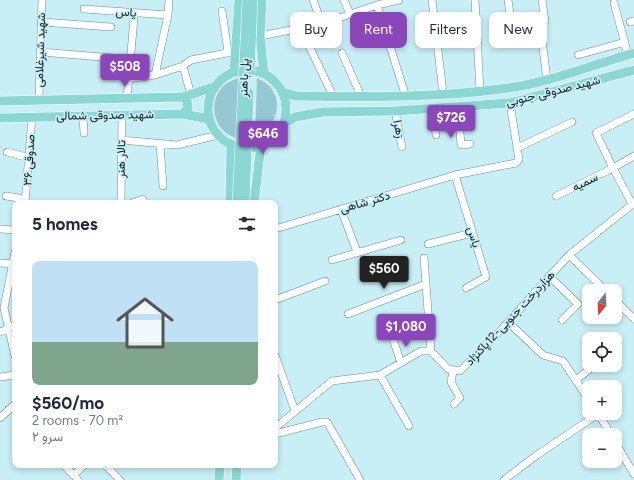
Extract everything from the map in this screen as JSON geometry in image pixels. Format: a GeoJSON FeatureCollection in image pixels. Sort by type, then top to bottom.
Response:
{"type":"FeatureCollection","features":[{"type":"Feature","properties":{"kind":"main road"},"geometry":{"type":"LineString","coordinates":[[234,72],[232,52],[239,0]]}},
{"type":"Feature","properties":{"kind":"main road","name":"پل باهنر"},"geometry":{"type":"LineString","coordinates":[[237,200],[247,0]]}},
{"type":"Feature","properties":{"kind":"main road","name":"پل باهنر"},"geometry":{"type":"LineString","coordinates":[[245,200],[253,0]]}},
{"type":"Feature","properties":{"kind":"main road"},"geometry":{"type":"LineString","coordinates":[[262,0],[260,36],[264,74]]}},
{"type":"Feature","properties":{"kind":"main road"},"geometry":{"type":"LineString","coordinates":[[232,52],[262,52]]}},
{"type":"Feature","properties":{"kind":"main road","name":"شهید صدوقی جنوبی"},"geometry":{"type":"LineString","coordinates":[[282,92],[296,96],[406,97],[508,88],[547,80],[631,54]]}},
{"type":"Feature","properties":{"kind":"main road"},"geometry":{"type":"LineString","coordinates":[[249,70],[264,74],[275,82],[282,92],[286,109],[282,125],[273,137],[261,145],[246,148],[232,144],[218,135],[209,120],[208,103],[214,87],[223,78],[234,72],[249,70]]}},
{"type":"Feature","properties":{"kind":"main road","name":"شهید صدوقی جنوبی"},"geometry":{"type":"LineString","coordinates":[[282,125],[295,117],[323,112],[395,111],[510,103],[634,70]]}},
{"type":"Feature","properties":{"kind":"main road","name":"شهید صدوقی شمالی"},"geometry":{"type":"LineString","coordinates":[[0,100],[187,96],[214,87]]}},
{"type":"Feature","properties":{"kind":"main road"},"geometry":{"type":"LineString","coordinates":[[183,114],[188,108],[187,96]]}},
{"type":"Feature","properties":{"kind":"main road"},"geometry":{"type":"LineString","coordinates":[[323,96],[320,105],[323,112]]}},
{"type":"Feature","properties":{"kind":"main road","name":"شهید صدوقی شمالی"},"geometry":{"type":"LineString","coordinates":[[0,118],[183,114],[209,120]]}},
{"type":"Feature","properties":{"kind":"main road"},"geometry":{"type":"LineString","coordinates":[[230,200],[232,144]]}},
{"type":"Feature","properties":{"kind":"main road"},"geometry":{"type":"LineString","coordinates":[[254,200],[261,145]]}},
{"type":"Feature","properties":{"kind":"main road"},"geometry":{"type":"LineString","coordinates":[[231,174],[256,176]]}},
{"type":"Feature","properties":{"kind":"main road"},"geometry":{"type":"LineString","coordinates":[[220,468],[220,480]]}},
{"type":"Feature","properties":{"kind":"main road"},"geometry":{"type":"LineString","coordinates":[[236,480],[237,468]]}},
{"type":"Feature","properties":{"kind":"street","name":"شهید شیرغلامی"},"geometry":{"type":"LineString","coordinates":[[39,100],[42,0]]}},
{"type":"Feature","properties":{"kind":"street"},"geometry":{"type":"LineString","coordinates":[[154,75],[168,15],[169,0]]}},
{"type":"Feature","properties":{"kind":"street"},"geometry":{"type":"LineString","coordinates":[[313,0],[318,12]]}},
{"type":"Feature","properties":{"kind":"street"},"geometry":{"type":"LineString","coordinates":[[342,17],[350,14],[344,0]]}},
{"type":"Feature","properties":{"kind":"street"},"geometry":{"type":"LineString","coordinates":[[432,0],[443,94]]}},
{"type":"Feature","properties":{"kind":"street"},"geometry":{"type":"LineString","coordinates":[[475,0],[480,90]]}},
{"type":"Feature","properties":{"kind":"street"},"geometry":{"type":"LineString","coordinates":[[508,0],[510,12]]}},
{"type":"Feature","properties":{"kind":"street"},"geometry":{"type":"LineString","coordinates":[[542,0],[544,12]]}},
{"type":"Feature","properties":{"kind":"street"},"geometry":{"type":"LineString","coordinates":[[356,12],[394,1]]}},
{"type":"Feature","properties":{"kind":"street"},"geometry":{"type":"LineString","coordinates":[[614,3],[625,42],[631,54]]}},
{"type":"Feature","properties":{"kind":"street"},"geometry":{"type":"LineString","coordinates":[[377,5],[406,97]]}},
{"type":"Feature","properties":{"kind":"street","name":"یاس"},"geometry":{"type":"LineString","coordinates":[[84,8],[168,15]]}},
{"type":"Feature","properties":{"kind":"street"},"geometry":{"type":"LineString","coordinates":[[128,79],[154,75],[183,66],[191,60],[232,52],[222,11]]}},
{"type":"Feature","properties":{"kind":"street"},"geometry":{"type":"LineString","coordinates":[[127,98],[134,18]]}},
{"type":"Feature","properties":{"kind":"street"},"geometry":{"type":"LineString","coordinates":[[42,22],[110,27]]}},
{"type":"Feature","properties":{"kind":"street"},"geometry":{"type":"LineString","coordinates":[[260,36],[290,31]]}},
{"type":"Feature","properties":{"kind":"street"},"geometry":{"type":"LineString","coordinates":[[578,56],[625,42]]}},
{"type":"Feature","properties":{"kind":"street"},"geometry":{"type":"LineString","coordinates":[[310,48],[333,96]]}},
{"type":"Feature","properties":{"kind":"street"},"geometry":{"type":"LineString","coordinates":[[543,48],[547,80]]}},
{"type":"Feature","properties":{"kind":"street"},"geometry":{"type":"LineString","coordinates":[[41,52],[113,58]]}},
{"type":"Feature","properties":{"kind":"street"},"geometry":{"type":"LineString","coordinates":[[342,53],[361,96]]}},
{"type":"Feature","properties":{"kind":"street"},"geometry":{"type":"LineString","coordinates":[[183,66],[187,96]]}},
{"type":"Feature","properties":{"kind":"street"},"geometry":{"type":"LineString","coordinates":[[510,103],[516,148],[572,122]]}},
{"type":"Feature","properties":{"kind":"street"},"geometry":{"type":"LineString","coordinates":[[458,107],[461,145],[470,144]]}},
{"type":"Feature","properties":{"kind":"street"},"geometry":{"type":"LineString","coordinates":[[434,109],[436,135]]}},
{"type":"Feature","properties":{"kind":"street","name":"زهرا"},"geometry":{"type":"LineString","coordinates":[[395,111],[402,146]]}},
{"type":"Feature","properties":{"kind":"street","name":"سمیه"},"geometry":{"type":"LineString","coordinates":[[613,168],[596,133],[634,114]]}},
{"type":"Feature","properties":{"kind":"street","name":"تالار هنر"},"geometry":{"type":"LineString","coordinates":[[121,200],[122,115]]}},
{"type":"Feature","properties":{"kind":"street"},"geometry":{"type":"LineString","coordinates":[[84,116],[84,133]]}},
{"type":"Feature","properties":{"kind":"street","name":"صدوقی ۳۶"},"geometry":{"type":"LineString","coordinates":[[25,200],[30,158],[32,117]]}},
{"type":"Feature","properties":{"kind":"street"},"geometry":{"type":"LineString","coordinates":[[121,140],[177,145],[218,135]]}},
{"type":"Feature","properties":{"kind":"street"},"geometry":{"type":"LineString","coordinates":[[160,144],[164,186]]}},
{"type":"Feature","properties":{"kind":"street","name":"دکتر شاهی"},"geometry":{"type":"LineString","coordinates":[[278,229],[455,175],[516,163],[519,160],[516,148]]}},
{"type":"Feature","properties":{"kind":"street"},"geometry":{"type":"LineString","coordinates":[[7,152],[30,158]]}},
{"type":"Feature","properties":{"kind":"street","name":"سمیه"},"geometry":{"type":"LineString","coordinates":[[556,196],[634,156]]}},
{"type":"Feature","properties":{"kind":"street"},"geometry":{"type":"LineString","coordinates":[[613,168],[633,203]]}},
{"type":"Feature","properties":{"kind":"street","name":"یاس"},"geometry":{"type":"LineString","coordinates":[[455,175],[486,278],[466,288]]}},
{"type":"Feature","properties":{"kind":"street"},"geometry":{"type":"LineString","coordinates":[[6,196],[21,200]]}},
{"type":"Feature","properties":{"kind":"street","name":"هزاردرخت جنوبی-12پاکنژاد"},"geometry":{"type":"LineString","coordinates":[[431,351],[448,369],[460,371],[508,322],[548,276],[569,255],[633,203]]}},
{"type":"Feature","properties":{"kind":"street"},"geometry":{"type":"LineString","coordinates":[[340,209],[357,252]]}},
{"type":"Feature","properties":{"kind":"street"},"geometry":{"type":"LineString","coordinates":[[0,229],[12,230]]}},
{"type":"Feature","properties":{"kind":"street"},"geometry":{"type":"LineString","coordinates":[[428,244],[472,233]]}},
{"type":"Feature","properties":{"kind":"street"},"geometry":{"type":"LineString","coordinates":[[332,260],[401,240]]}},
{"type":"Feature","properties":{"kind":"street"},"geometry":{"type":"LineString","coordinates":[[569,255],[599,284]]}},
{"type":"Feature","properties":{"kind":"street"},"geometry":{"type":"LineString","coordinates":[[278,426],[332,380],[380,375],[420,351],[431,351],[424,258]]}},
{"type":"Feature","properties":{"kind":"street"},"geometry":{"type":"LineString","coordinates":[[0,263],[12,264]]}},
{"type":"Feature","properties":{"kind":"street"},"geometry":{"type":"LineString","coordinates":[[0,332],[12,326],[2,308],[12,268]]}},
{"type":"Feature","properties":{"kind":"street"},"geometry":{"type":"LineString","coordinates":[[548,276],[578,304],[562,320]]}},
{"type":"Feature","properties":{"kind":"street"},"geometry":{"type":"LineString","coordinates":[[278,299],[325,281]]}},
{"type":"Feature","properties":{"kind":"street"},"geometry":{"type":"LineString","coordinates":[[348,314],[426,284]]}},
{"type":"Feature","properties":{"kind":"street"},"geometry":{"type":"LineString","coordinates":[[622,306],[633,315]]}},
{"type":"Feature","properties":{"kind":"street"},"geometry":{"type":"LineString","coordinates":[[508,322],[543,355],[563,361],[582,389]]}},
{"type":"Feature","properties":{"kind":"street"},"geometry":{"type":"LineString","coordinates":[[393,339],[401,363]]}},
{"type":"Feature","properties":{"kind":"street"},"geometry":{"type":"LineString","coordinates":[[278,364],[296,411]]}},
{"type":"Feature","properties":{"kind":"street"},"geometry":{"type":"LineString","coordinates":[[453,371],[451,382],[460,398],[454,404]]}},
{"type":"Feature","properties":{"kind":"street"},"geometry":{"type":"LineString","coordinates":[[576,380],[586,372]]}},
{"type":"Feature","properties":{"kind":"street"},"geometry":{"type":"LineString","coordinates":[[0,377],[12,375]]}},
{"type":"Feature","properties":{"kind":"street"},"geometry":{"type":"LineString","coordinates":[[380,375],[409,426]]}},
{"type":"Feature","properties":{"kind":"street"},"geometry":{"type":"LineString","coordinates":[[0,418],[12,407]]}},
{"type":"Feature","properties":{"kind":"street"},"geometry":{"type":"LineString","coordinates":[[504,480],[537,455],[589,420]]}},
{"type":"Feature","properties":{"kind":"street"},"geometry":{"type":"LineString","coordinates":[[278,433],[327,422],[360,480]]}},
{"type":"Feature","properties":{"kind":"street"},"geometry":{"type":"LineString","coordinates":[[622,453],[634,474]]}},
{"type":"Feature","properties":{"kind":"street"},"geometry":{"type":"LineString","coordinates":[[628,463],[634,459]]}},
{"type":"Feature","properties":{"kind":"street"},"geometry":{"type":"LineString","coordinates":[[67,468],[76,478],[82,468]]}},
{"type":"Feature","properties":{"kind":"street"},"geometry":{"type":"LineString","coordinates":[[108,468],[120,480]]}},
{"type":"Feature","properties":{"kind":"shaded area"},"geometry":{"type":"Polygon","coordinates":[[[241,77],[236,138],[226,133],[219,125],[216,119],[214,106],[215,100],[221,88],[233,80],[241,77]]]}},
{"type":"Feature","properties":{"kind":"shaded area"},"geometry":{"type":"Polygon","coordinates":[[[257,78],[266,83],[275,95],[277,110],[275,117],[267,130],[255,140],[257,78]]]}}]}
